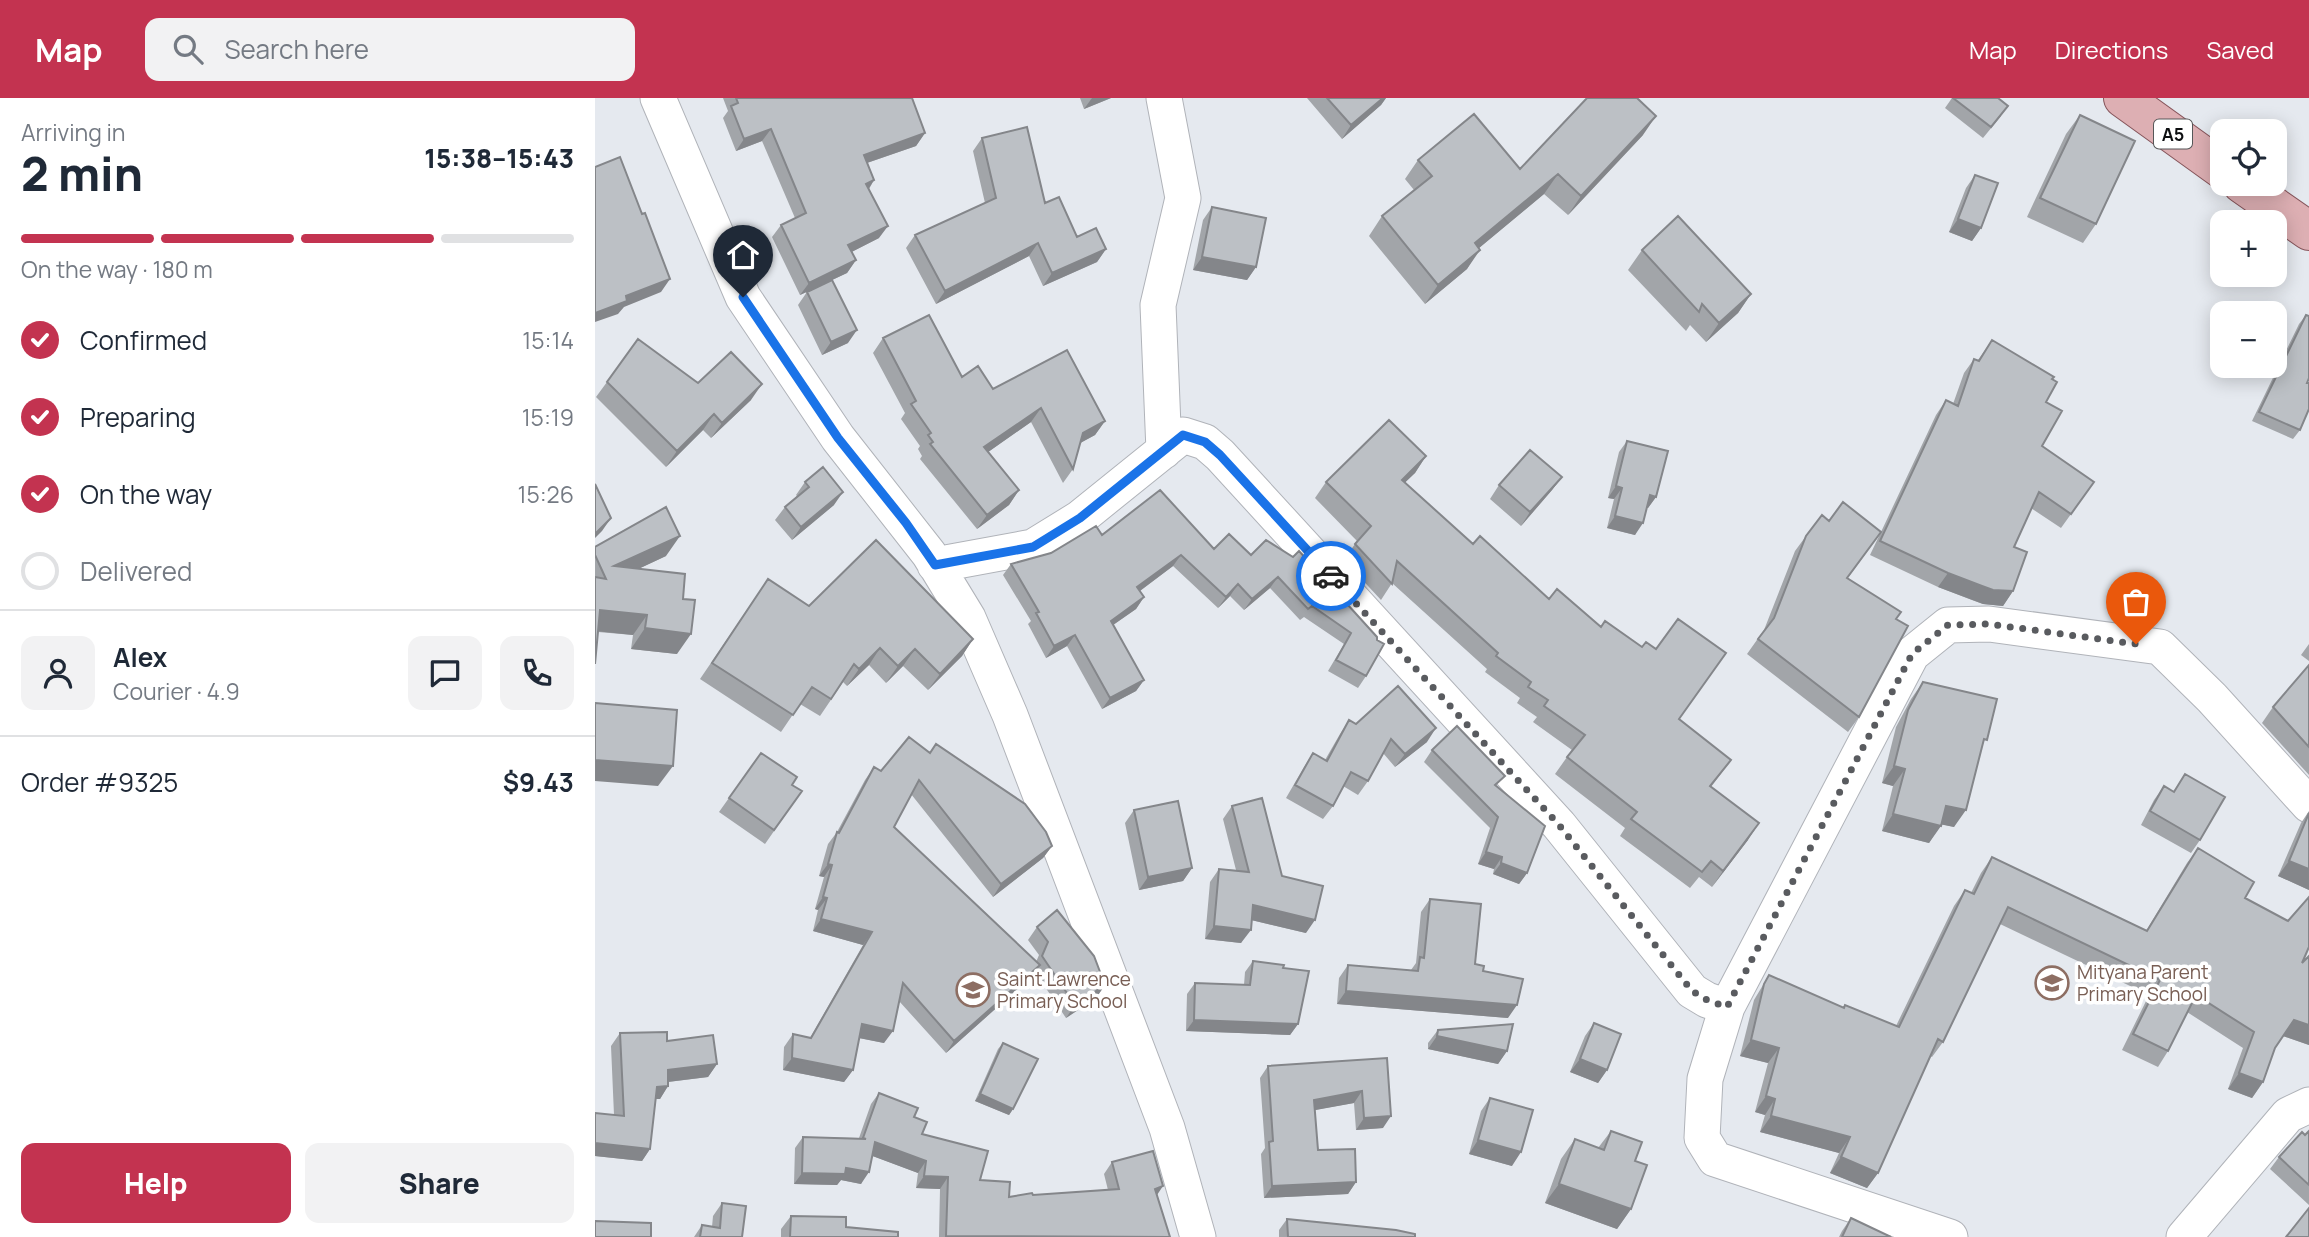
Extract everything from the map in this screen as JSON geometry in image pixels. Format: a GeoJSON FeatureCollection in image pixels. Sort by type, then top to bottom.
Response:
{"type":"FeatureCollection","features":[{"type":"Feature","properties":{"kind":"main road","name":"A5"},"geometry":{"type":"LineString","coordinates":[[2123,98],[2210,161]]}},
{"type":"Feature","properties":{"kind":"main road"},"geometry":{"type":"LineString","coordinates":[[2259,196],[2309,231]]}},
{"type":"Feature","properties":{"kind":"street"},"geometry":{"type":"LineString","coordinates":[[658,98],[743,297],[838,438],[906,523],[968,618],[1010,715],[1167,1128],[1198,1237]]}},
{"type":"Feature","properties":{"kind":"street"},"geometry":{"type":"LineString","coordinates":[[1164,98],[1183,198],[1158,305],[1164,450]]}},
{"type":"Feature","properties":{"kind":"street"},"geometry":{"type":"LineString","coordinates":[[935,565],[1033,547],[1080,518],[1183,435],[1205,442],[1220,455],[1559,825],[1692,991],[1727,1007]]}},
{"type":"Feature","properties":{"kind":"street"},"geometry":{"type":"LineString","coordinates":[[1951,1237],[1715,1159],[1702,1139],[1705,1079],[1727,1007],[1912,654],[1948,625],[1989,624],[2160,647],[2212,698],[2309,805]]}},
{"type":"Feature","properties":{"kind":"street"},"geometry":{"type":"LineString","coordinates":[[2185,1237],[2288,1115],[2309,1105]]}},
{"type":"Feature","properties":{"kind":"building"},"geometry":{"type":"Polygon","coordinates":[[[736,98],[912,98],[925,133],[864,155],[874,180],[866,184],[888,226],[848,245],[856,260],[809,283],[781,225],[806,213],[771,129],[744,139],[731,106],[738,103],[736,98]]]}},
{"type":"Feature","properties":{"kind":"building"},"geometry":{"type":"Polygon","coordinates":[[[1327,98],[1383,98],[1351,125],[1327,98]]]}},
{"type":"Feature","properties":{"kind":"building"},"geometry":{"type":"Polygon","coordinates":[[[1587,98],[1637,98],[1656,116],[1581,196],[1558,174],[1475,243],[1480,250],[1438,285],[1382,216],[1432,176],[1418,160],[1474,114],[1520,169],[1587,98]]]}},
{"type":"Feature","properties":{"kind":"building"},"geometry":{"type":"Polygon","coordinates":[[[1953,98],[1998,98],[2008,106],[1991,127],[1953,98]]]}},
{"type":"Feature","properties":{"kind":"building"},"geometry":{"type":"Polygon","coordinates":[[[2080,115],[2135,141],[2096,224],[2040,198],[2080,115]]]}},
{"type":"Feature","properties":{"kind":"building"},"geometry":{"type":"Polygon","coordinates":[[[1027,127],[1045,203],[1059,197],[1077,237],[1096,228],[1106,249],[1052,273],[1038,243],[945,291],[915,235],[996,198],[982,138],[1027,127]]]}},
{"type":"Feature","properties":{"kind":"building"},"geometry":{"type":"Polygon","coordinates":[[[620,157],[670,279],[626,296],[627,301],[595,313],[595,167],[620,157]]]}},
{"type":"Feature","properties":{"kind":"building"},"geometry":{"type":"Polygon","coordinates":[[[1975,175],[1998,183],[1981,228],[1958,219],[1975,175]]]}},
{"type":"Feature","properties":{"kind":"building"},"geometry":{"type":"Polygon","coordinates":[[[1212,207],[1266,218],[1256,267],[1202,257],[1212,207]]]}},
{"type":"Feature","properties":{"kind":"building"},"geometry":{"type":"Polygon","coordinates":[[[1678,216],[1751,294],[1719,323],[1702,304],[1699,312],[1642,250],[1678,216]]]}},
{"type":"Feature","properties":{"kind":"building"},"geometry":{"type":"Polygon","coordinates":[[[832,280],[857,330],[831,342],[807,292],[832,280]]]}},
{"type":"Feature","properties":{"kind":"building"},"geometry":{"type":"Polygon","coordinates":[[[929,315],[962,377],[978,366],[993,389],[1067,350],[1105,421],[1083,433],[1073,469],[1041,408],[984,447],[1019,490],[987,515],[930,444],[933,442],[928,435],[931,433],[911,404],[916,401],[883,338],[929,315]]]}},
{"type":"Feature","properties":{"kind":"building"},"geometry":{"type":"Polygon","coordinates":[[[2306,315],[2309,316],[2309,409],[2300,430],[2259,412],[2275,378],[2287,378],[2287,354],[2306,315]]]}},
{"type":"Feature","properties":{"kind":"building"},"geometry":{"type":"Polygon","coordinates":[[[638,339],[698,383],[731,352],[762,384],[722,423],[714,414],[677,451],[607,382],[638,339]]]}},
{"type":"Feature","properties":{"kind":"building"},"geometry":{"type":"Polygon","coordinates":[[[1992,340],[2054,377],[2052,379],[2057,382],[2046,402],[2062,411],[2042,446],[2094,482],[2071,514],[2039,492],[2014,547],[2027,552],[2013,591],[1993,590],[1982,586],[1880,541],[1946,400],[1958,406],[1974,359],[1979,361],[1992,340]]]}},
{"type":"Feature","properties":{"kind":"building"},"geometry":{"type":"Polygon","coordinates":[[[1389,420],[1426,456],[1402,480],[1473,544],[1480,536],[1549,599],[1557,589],[1601,627],[1605,621],[1642,647],[1646,642],[1656,649],[1678,619],[1726,653],[1679,719],[1731,760],[1710,786],[1759,823],[1723,871],[1711,861],[1702,872],[1631,819],[1637,812],[1567,757],[1585,735],[1544,706],[1548,700],[1528,687],[1531,682],[1496,656],[1498,653],[1397,561],[1392,584],[1355,544],[1371,526],[1326,482],[1389,420]]]}},
{"type":"Feature","properties":{"kind":"building"},"geometry":{"type":"Polygon","coordinates":[[[1627,441],[1668,451],[1656,497],[1650,495],[1643,523],[1615,516],[1622,488],[1616,486],[1627,441]]]}},
{"type":"Feature","properties":{"kind":"building"},"geometry":{"type":"Polygon","coordinates":[[[1530,450],[1562,477],[1530,512],[1499,485],[1530,450]]]}},
{"type":"Feature","properties":{"kind":"building"},"geometry":{"type":"Polygon","coordinates":[[[823,467],[843,492],[801,527],[785,507],[809,487],[805,482],[823,467]]]}},
{"type":"Feature","properties":{"kind":"building"},"geometry":{"type":"Polygon","coordinates":[[[595,484],[611,518],[595,534],[595,484]]]}},
{"type":"Feature","properties":{"kind":"building"},"geometry":{"type":"Polygon","coordinates":[[[1160,490],[1214,549],[1229,534],[1251,555],[1266,540],[1293,557],[1299,551],[1377,640],[1384,644],[1366,676],[1336,660],[1351,633],[1312,606],[1308,609],[1278,577],[1252,599],[1238,584],[1226,597],[1181,555],[1137,587],[1144,597],[1111,621],[1144,680],[1110,698],[1075,635],[1054,646],[1036,613],[1039,612],[1011,564],[1051,553],[1096,526],[1102,535],[1160,490]]]}},
{"type":"Feature","properties":{"kind":"building"},"geometry":{"type":"Polygon","coordinates":[[[1843,502],[1881,532],[1847,578],[1901,612],[1896,619],[1908,626],[1859,717],[1758,639],[1774,618],[1806,536],[1822,515],[1829,521],[1843,502]]]}},
{"type":"Feature","properties":{"kind":"building"},"geometry":{"type":"Polygon","coordinates":[[[666,507],[680,536],[614,566],[685,574],[683,599],[695,600],[691,634],[645,628],[647,615],[600,610],[595,664],[595,577],[606,579],[595,555],[595,547],[666,507]]]}},
{"type":"Feature","properties":{"kind":"building"},"geometry":{"type":"Polygon","coordinates":[[[876,540],[973,639],[940,674],[915,649],[898,666],[880,648],[859,669],[854,664],[831,699],[812,687],[793,715],[712,663],[768,579],[809,606],[876,540]]]}},
{"type":"Feature","properties":{"kind":"building"},"geometry":{"type":"Polygon","coordinates":[[[2309,665],[2309,747],[2273,707],[2309,665]]]}},
{"type":"Feature","properties":{"kind":"building"},"geometry":{"type":"Polygon","coordinates":[[[1923,682],[1997,699],[1966,810],[1946,806],[1941,826],[1893,814],[1905,769],[1894,766],[1908,710],[1923,682]]]}},
{"type":"Feature","properties":{"kind":"building"},"geometry":{"type":"Polygon","coordinates":[[[1398,686],[1436,728],[1405,754],[1391,739],[1368,781],[1351,772],[1333,806],[1295,785],[1313,753],[1327,761],[1349,720],[1356,724],[1398,686]]]}},
{"type":"Feature","properties":{"kind":"building"},"geometry":{"type":"Polygon","coordinates":[[[595,703],[677,710],[673,766],[595,760],[595,703]]]}},
{"type":"Feature","properties":{"kind":"building"},"geometry":{"type":"Polygon","coordinates":[[[1457,726],[1505,776],[1495,785],[1545,826],[1527,873],[1501,863],[1502,857],[1486,852],[1498,817],[1432,750],[1457,726]]]}},
{"type":"Feature","properties":{"kind":"building"},"geometry":{"type":"Polygon","coordinates":[[[909,737],[930,753],[936,744],[1025,804],[1046,832],[1052,846],[1001,884],[919,780],[894,827],[1040,965],[954,1041],[903,983],[893,1031],[862,1024],[853,1070],[792,1058],[793,1034],[811,1038],[872,932],[821,919],[827,898],[823,897],[832,865],[828,864],[837,832],[839,833],[874,767],[881,771],[909,737]]]}},
{"type":"Feature","properties":{"kind":"building"},"geometry":{"type":"Polygon","coordinates":[[[761,753],[797,777],[792,785],[802,791],[774,830],[729,798],[761,753]]]}},
{"type":"Feature","properties":{"kind":"building"},"geometry":{"type":"Polygon","coordinates":[[[2185,774],[2225,797],[2200,840],[2150,811],[2164,786],[2174,792],[2185,774]]]}},
{"type":"Feature","properties":{"kind":"building"},"geometry":{"type":"Polygon","coordinates":[[[1262,798],[1282,876],[1323,886],[1315,920],[1253,905],[1251,930],[1214,926],[1219,869],[1249,872],[1232,806],[1262,798]]]}},
{"type":"Feature","properties":{"kind":"building"},"geometry":{"type":"Polygon","coordinates":[[[1178,801],[1192,868],[1148,877],[1134,810],[1178,801]]]}},
{"type":"Feature","properties":{"kind":"building"},"geometry":{"type":"Polygon","coordinates":[[[2309,813],[2309,869],[2289,861],[2309,813]]]}},
{"type":"Feature","properties":{"kind":"building"},"geometry":{"type":"Polygon","coordinates":[[[2198,848],[2254,882],[2245,898],[2288,921],[2309,897],[2309,947],[2302,963],[2309,956],[2309,1025],[2294,1020],[2275,1048],[2263,1082],[2239,1073],[2254,1032],[2196,995],[2168,1051],[2133,1034],[2160,980],[2008,907],[1943,1042],[1938,1039],[1878,1173],[1841,1157],[1850,1137],[1771,1116],[1775,1099],[1766,1096],[1779,1048],[1751,1040],[1764,984],[1769,975],[1844,1008],[1845,1005],[1899,1027],[1965,890],[1974,894],[1992,857],[2147,931],[2198,848]]]}},
{"type":"Feature","properties":{"kind":"building"},"geometry":{"type":"Polygon","coordinates":[[[1430,899],[1481,904],[1475,964],[1484,966],[1483,971],[1523,979],[1517,1005],[1346,991],[1348,965],[1418,971],[1420,957],[1424,958],[1430,899]]]}},
{"type":"Feature","properties":{"kind":"building"},"geometry":{"type":"Polygon","coordinates":[[[1057,910],[1094,956],[1105,985],[1075,1005],[1042,956],[1048,942],[1037,927],[1057,910]]]}},
{"type":"Feature","properties":{"kind":"building"},"geometry":{"type":"Polygon","coordinates":[[[1253,961],[1309,971],[1298,1024],[1194,1020],[1195,983],[1250,985],[1253,961]]]}},
{"type":"Feature","properties":{"kind":"building"},"geometry":{"type":"Polygon","coordinates":[[[1594,1023],[1621,1034],[1607,1070],[1580,1059],[1594,1023]]]}},
{"type":"Feature","properties":{"kind":"building"},"geometry":{"type":"Polygon","coordinates":[[[1513,1024],[1507,1051],[1437,1036],[1438,1030],[1513,1024]]]}},
{"type":"Feature","properties":{"kind":"building"},"geometry":{"type":"Polygon","coordinates":[[[667,1032],[667,1041],[713,1035],[717,1064],[668,1070],[668,1086],[657,1087],[650,1149],[595,1143],[595,1113],[624,1116],[620,1033],[667,1032]]]}},
{"type":"Feature","properties":{"kind":"building"},"geometry":{"type":"Polygon","coordinates":[[[1003,1043],[1038,1059],[1013,1109],[980,1094],[1003,1043]]]}},
{"type":"Feature","properties":{"kind":"building"},"geometry":{"type":"Polygon","coordinates":[[[1387,1058],[1391,1116],[1364,1118],[1362,1091],[1314,1100],[1318,1150],[1355,1149],[1356,1182],[1272,1186],[1269,1142],[1273,1141],[1268,1066],[1387,1058]]]}},
{"type":"Feature","properties":{"kind":"building"},"geometry":{"type":"Polygon","coordinates":[[[879,1093],[918,1108],[914,1117],[927,1122],[922,1134],[988,1151],[980,1180],[1010,1182],[1009,1197],[1032,1193],[1119,1189],[1112,1162],[1153,1151],[1163,1186],[1155,1189],[1170,1237],[946,1236],[948,1177],[924,1176],[926,1161],[875,1142],[869,1172],[846,1168],[845,1174],[802,1173],[803,1137],[866,1139],[863,1138],[879,1093]]]}},
{"type":"Feature","properties":{"kind":"building"},"geometry":{"type":"Polygon","coordinates":[[[1490,1098],[1533,1110],[1521,1152],[1478,1140],[1490,1098]]]}},
{"type":"Feature","properties":{"kind":"building"},"geometry":{"type":"Polygon","coordinates":[[[1611,1131],[1642,1142],[1635,1161],[1647,1165],[1631,1209],[1559,1184],[1575,1139],[1604,1150],[1611,1131]]]}},
{"type":"Feature","properties":{"kind":"building"},"geometry":{"type":"Polygon","coordinates":[[[2309,1131],[2309,1185],[2279,1157],[2302,1132],[2305,1135],[2309,1131]]]}},
{"type":"Feature","properties":{"kind":"building"},"geometry":{"type":"Polygon","coordinates":[[[722,1203],[746,1206],[742,1237],[700,1237],[702,1225],[720,1228],[722,1203]]]}},
{"type":"Feature","properties":{"kind":"building"},"geometry":{"type":"Polygon","coordinates":[[[2309,1208],[2309,1237],[2286,1237],[2309,1208]]]}},
{"type":"Feature","properties":{"kind":"building"},"geometry":{"type":"Polygon","coordinates":[[[791,1216],[846,1217],[846,1227],[898,1232],[898,1237],[790,1237],[791,1216]]]}},
{"type":"Feature","properties":{"kind":"building"},"geometry":{"type":"Polygon","coordinates":[[[1851,1218],[1891,1237],[1842,1237],[1851,1218]]]}},
{"type":"Feature","properties":{"kind":"building"},"geometry":{"type":"Polygon","coordinates":[[[1287,1219],[1396,1230],[1415,1234],[1415,1237],[1288,1237],[1287,1219]]]}},
{"type":"Feature","properties":{"kind":"building"},"geometry":{"type":"Polygon","coordinates":[[[595,1221],[651,1223],[651,1237],[595,1237],[595,1221]]]}},
{"type":"Feature","properties":{"kind":"way so far"},"geometry":{"type":"LineString","coordinates":[[1331,576],[1559,825],[1692,991],[1727,1007],[1912,654],[1948,625],[1989,624],[2136,644]]}},
{"type":"Feature","properties":{"kind":"place","name":"Mityana Parent Primary School"},"geometry":{"type":"Point","coordinates":[2052,983]}},
{"type":"Feature","properties":{"kind":"place","name":"Saint Lawrence Primary School"},"geometry":{"type":"Point","coordinates":[973,990]}},
{"type":"Feature","properties":{"kind":"route"},"geometry":{"type":"LineString","coordinates":[[743,297],[838,438],[906,523],[935,565],[1033,547],[1080,518],[1183,435],[1205,442],[1220,455],[1331,576]]}}]}
